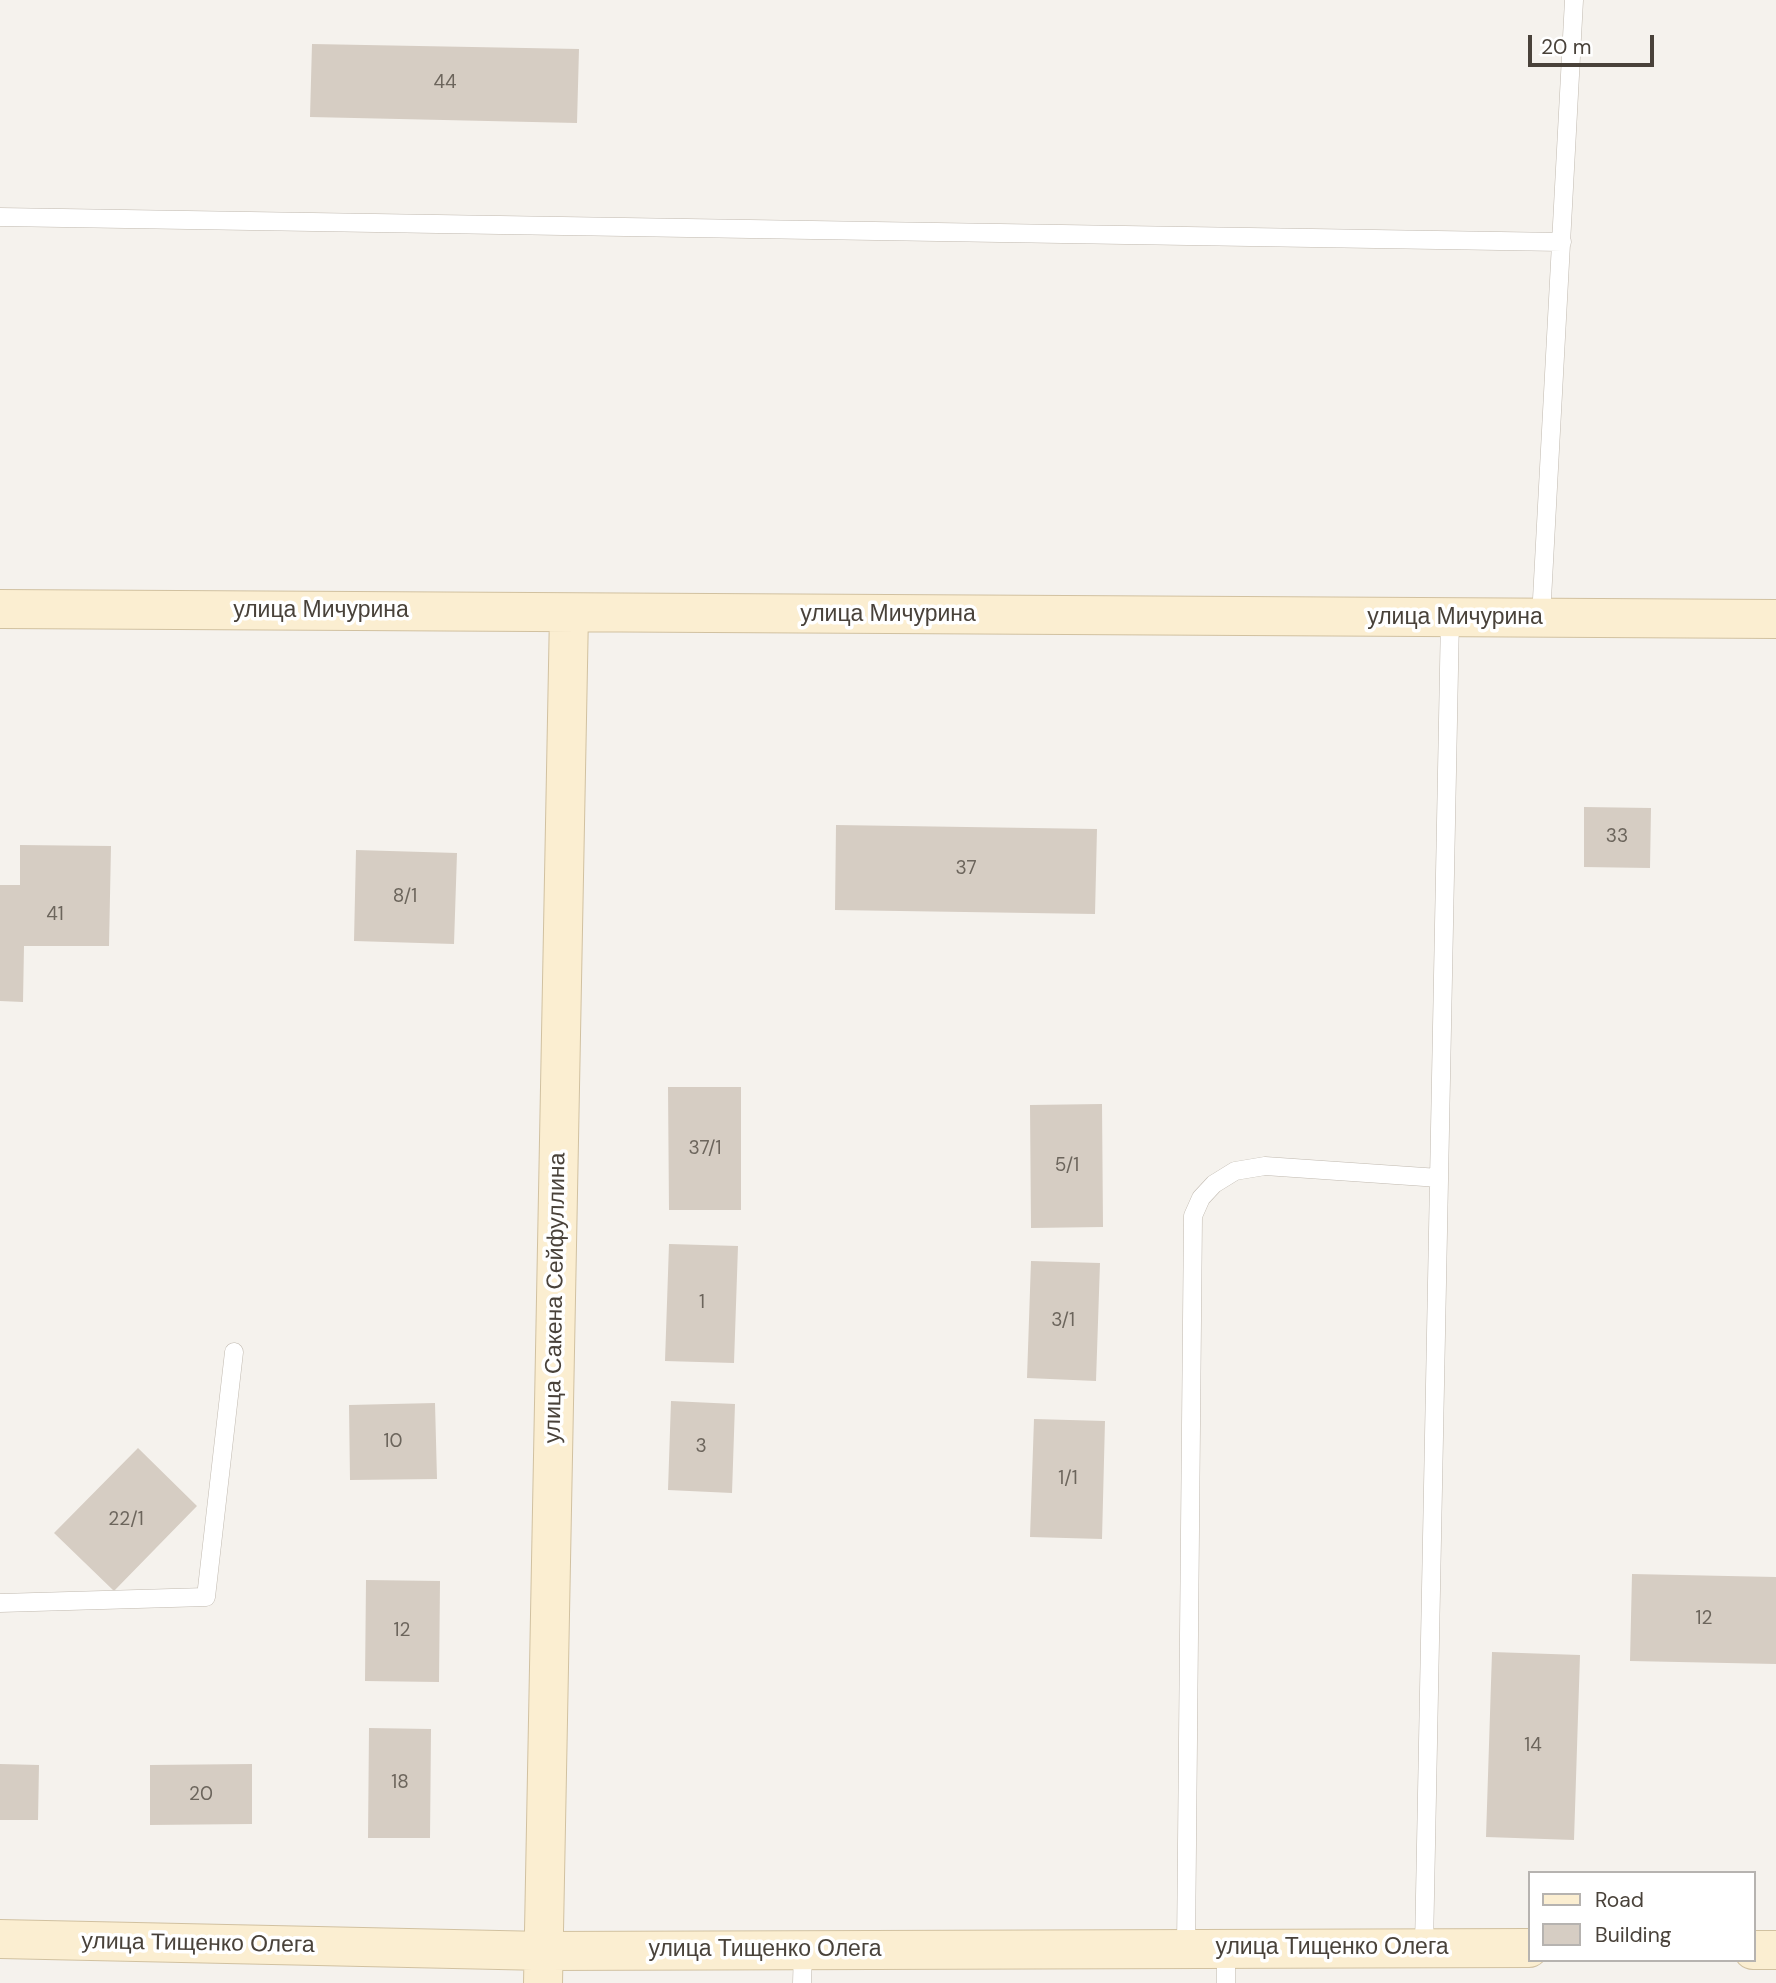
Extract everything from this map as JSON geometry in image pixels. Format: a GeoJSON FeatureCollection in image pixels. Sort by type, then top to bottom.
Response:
{"type":"FeatureCollection","features":[{"type":"Feature","properties":{"kind":"street","name":"улица Мичурина"},"geometry":{"type":"LineString","coordinates":[[0,609],[1776,619]]}},
{"type":"Feature","properties":{"kind":"street","name":"улица Сакена Сейфуллина"},"geometry":{"type":"LineString","coordinates":[[543,1967],[569,613]]}},
{"type":"Feature","properties":{"kind":"street","name":"улица Тищенко Олега"},"geometry":{"type":"LineString","coordinates":[[0,1940],[543,1967],[802,1966],[1186,1948],[1226,1966],[1424,1947],[1528,1948]]}},
{"type":"Feature","properties":{"kind":"street"},"geometry":{"type":"LineString","coordinates":[[1755,1950],[1776,1950]]}},
{"type":"Feature","properties":{"kind":"lane"},"geometry":{"type":"LineString","coordinates":[[1541,618],[1574,0]]}},
{"type":"Feature","properties":{"kind":"lane"},"geometry":{"type":"LineString","coordinates":[[0,217],[1562,242]]}},
{"type":"Feature","properties":{"kind":"lane"},"geometry":{"type":"LineString","coordinates":[[1424,1947],[1450,618]]}},
{"type":"Feature","properties":{"kind":"lane"},"geometry":{"type":"LineString","coordinates":[[1186,1948],[1193,1216],[1200,1198],[1214,1184],[1235,1171],[1265,1166],[1439,1178]]}},
{"type":"Feature","properties":{"kind":"lane"},"geometry":{"type":"LineString","coordinates":[[0,1603],[206,1597],[234,1352]]}},
{"type":"Feature","properties":{"kind":"building"},"geometry":{"type":"Polygon","coordinates":[[[312,44],[579,49],[577,123],[310,117],[312,44]]]}},
{"type":"Feature","properties":{"kind":"building"},"geometry":{"type":"Polygon","coordinates":[[[1584,807],[1651,808],[1650,868],[1584,867],[1584,807]]]}},
{"type":"Feature","properties":{"kind":"building"},"geometry":{"type":"Polygon","coordinates":[[[836,825],[1097,829],[1095,914],[835,910],[836,825]]]}},
{"type":"Feature","properties":{"kind":"building"},"geometry":{"type":"Polygon","coordinates":[[[20,845],[111,846],[109,946],[24,946],[23,1002],[0,1001],[0,885],[20,885],[20,845]]]}},
{"type":"Feature","properties":{"kind":"building"},"geometry":{"type":"Polygon","coordinates":[[[356,850],[457,853],[454,944],[354,941],[356,850]]]}},
{"type":"Feature","properties":{"kind":"building"},"geometry":{"type":"Polygon","coordinates":[[[668,1087],[741,1087],[741,1210],[669,1210],[668,1087]]]}},
{"type":"Feature","properties":{"kind":"building"},"geometry":{"type":"Polygon","coordinates":[[[1102,1104],[1103,1227],[1031,1228],[1030,1105],[1102,1104]]]}},
{"type":"Feature","properties":{"kind":"building"},"geometry":{"type":"Polygon","coordinates":[[[669,1244],[738,1246],[734,1363],[665,1361],[669,1244]]]}},
{"type":"Feature","properties":{"kind":"building"},"geometry":{"type":"Polygon","coordinates":[[[1031,1261],[1100,1263],[1096,1381],[1027,1378],[1031,1261]]]}},
{"type":"Feature","properties":{"kind":"building"},"geometry":{"type":"Polygon","coordinates":[[[671,1401],[735,1404],[732,1493],[668,1490],[671,1401]]]}},
{"type":"Feature","properties":{"kind":"building"},"geometry":{"type":"Polygon","coordinates":[[[435,1403],[437,1479],[350,1480],[349,1405],[435,1403]]]}},
{"type":"Feature","properties":{"kind":"building"},"geometry":{"type":"Polygon","coordinates":[[[1034,1419],[1105,1421],[1102,1539],[1030,1537],[1034,1419]]]}},
{"type":"Feature","properties":{"kind":"building"},"geometry":{"type":"Polygon","coordinates":[[[138,1448],[197,1506],[114,1591],[54,1533],[138,1448]]]}},
{"type":"Feature","properties":{"kind":"building"},"geometry":{"type":"Polygon","coordinates":[[[1632,1574],[1776,1577],[1776,1664],[1630,1661],[1632,1574]]]}},
{"type":"Feature","properties":{"kind":"building"},"geometry":{"type":"Polygon","coordinates":[[[366,1580],[440,1581],[439,1682],[365,1681],[366,1580]]]}},
{"type":"Feature","properties":{"kind":"building"},"geometry":{"type":"Polygon","coordinates":[[[1492,1652],[1580,1655],[1574,1840],[1486,1837],[1492,1652]]]}},
{"type":"Feature","properties":{"kind":"building"},"geometry":{"type":"Polygon","coordinates":[[[369,1728],[431,1729],[430,1838],[368,1838],[369,1728]]]}},
{"type":"Feature","properties":{"kind":"building"},"geometry":{"type":"Polygon","coordinates":[[[0,1764],[39,1765],[38,1820],[0,1820],[0,1764]]]}},
{"type":"Feature","properties":{"kind":"building"},"geometry":{"type":"Polygon","coordinates":[[[252,1764],[252,1824],[150,1825],[150,1765],[252,1764]]]}}]}
